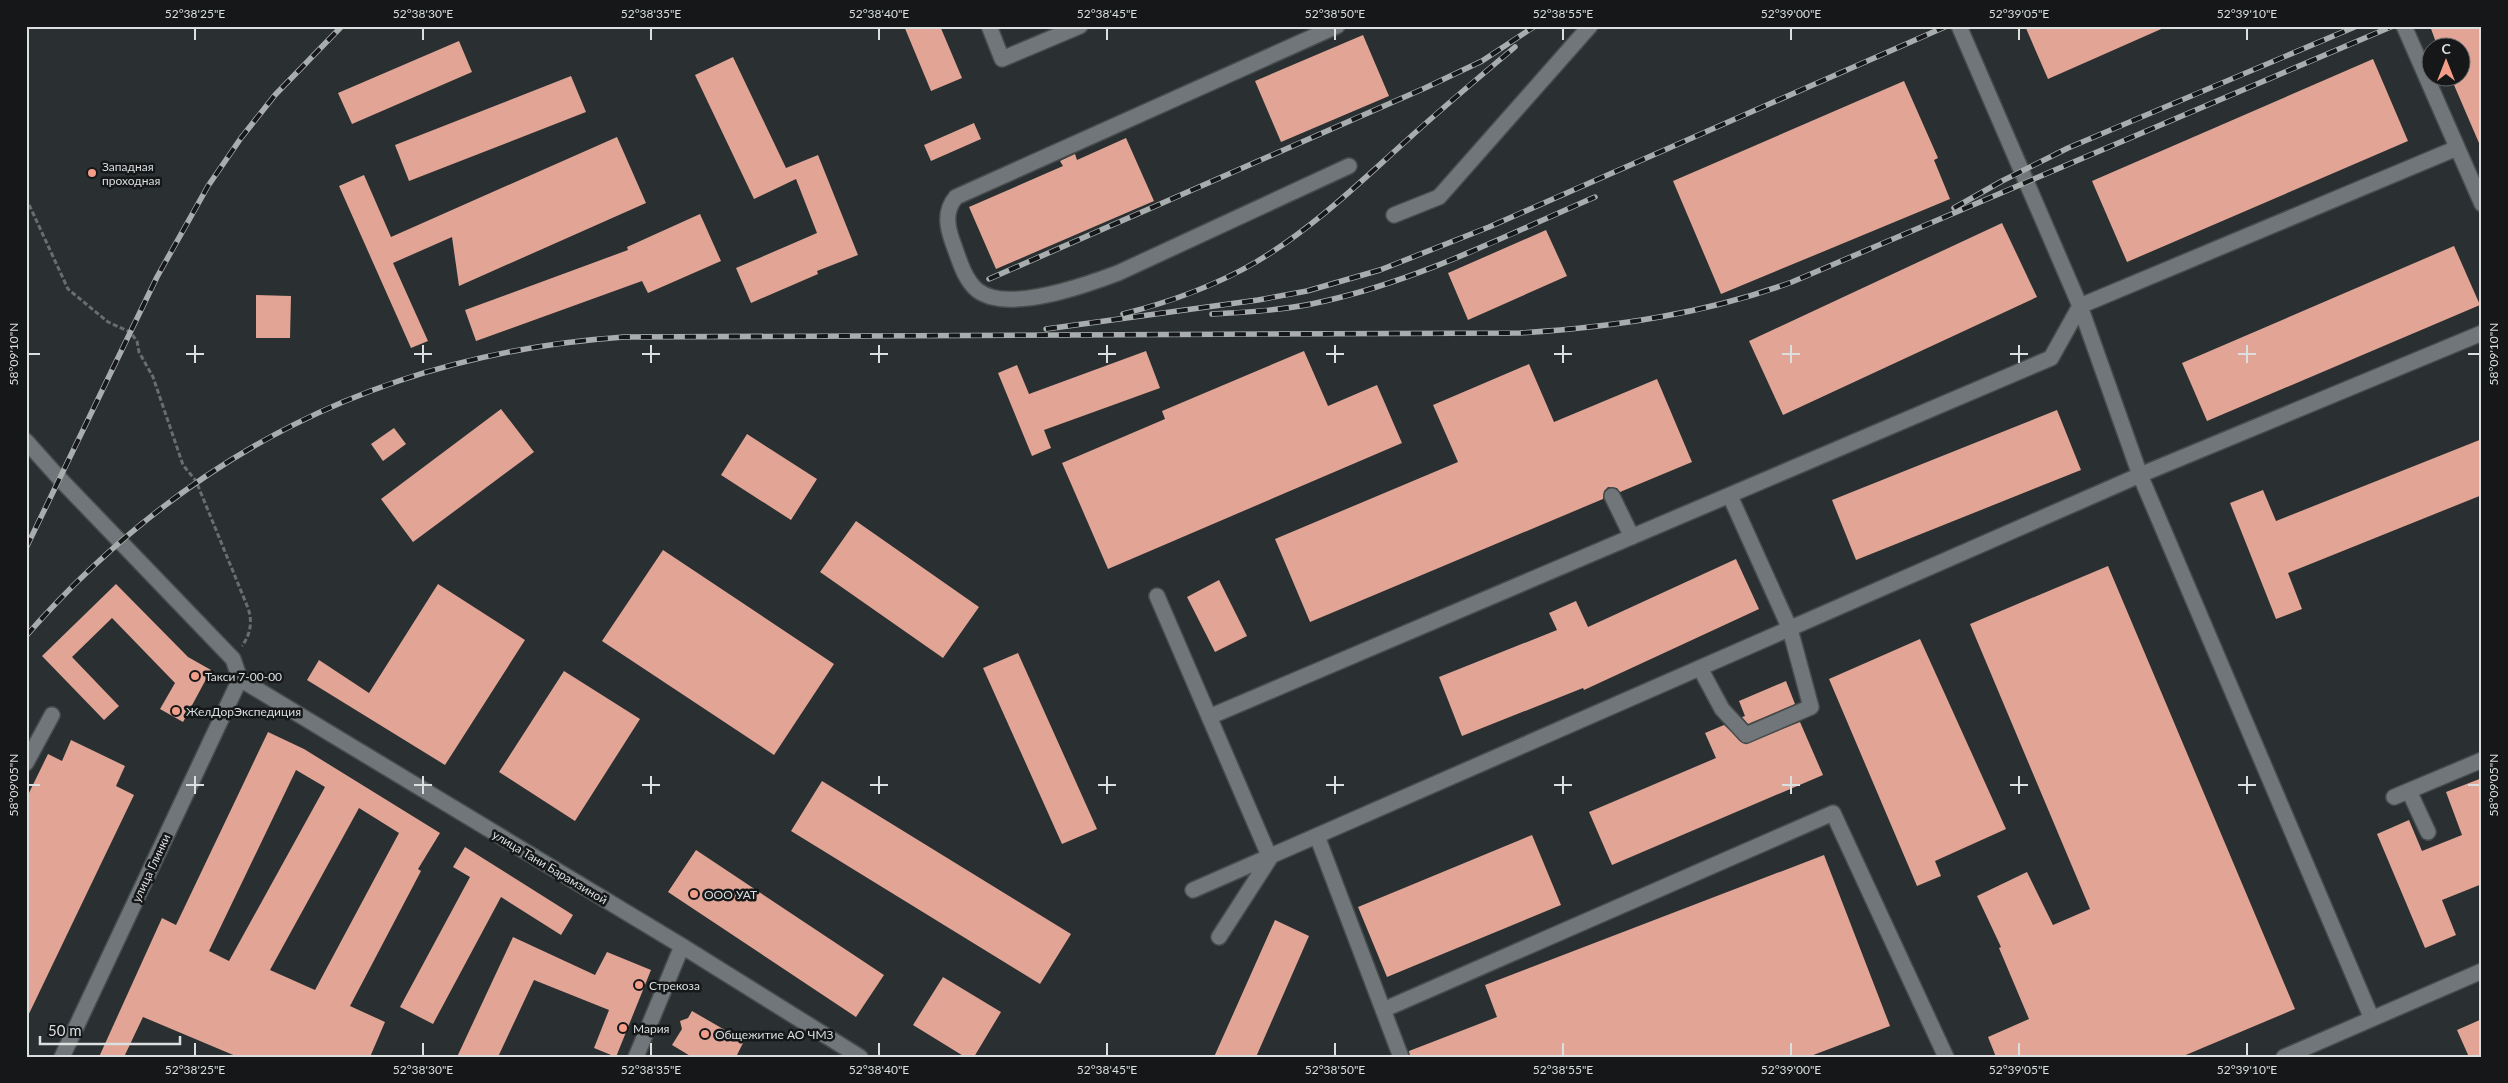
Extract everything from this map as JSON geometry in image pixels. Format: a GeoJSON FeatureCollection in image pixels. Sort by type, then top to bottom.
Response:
{"type":"FeatureCollection","features":[{"type":"Feature","properties":{"kind":"street"},"geometry":{"type":"LineString","coordinates":[[989,26],[1002,59],[1080,26]]}},
{"type":"Feature","properties":{"kind":"street"},"geometry":{"type":"LineString","coordinates":[[1337,26],[956,197],[947,212],[949,232],[965,273],[978,290],[1002,299],[1036,296],[1087,285],[1118,273],[1349,166]]}},
{"type":"Feature","properties":{"kind":"street"},"geometry":{"type":"LineString","coordinates":[[1394,215],[1439,196],[1590,26]]}},
{"type":"Feature","properties":{"kind":"street"},"geometry":{"type":"LineString","coordinates":[[1959,26],[2080,306],[2140,475],[2372,1019]]}},
{"type":"Feature","properties":{"kind":"street"},"geometry":{"type":"LineString","coordinates":[[2404,26],[2482,204]]}},
{"type":"Feature","properties":{"kind":"street"},"geometry":{"type":"LineString","coordinates":[[1209,717],[2051,358],[2080,306],[2457,148]]}},
{"type":"Feature","properties":{"kind":"street"},"geometry":{"type":"LineString","coordinates":[[1193,890],[1270,858],[2140,475],[2482,333]]}},
{"type":"Feature","properties":{"kind":"street"},"geometry":{"type":"LineString","coordinates":[[26,441],[60,479],[234,659],[240,679]]}},
{"type":"Feature","properties":{"kind":"street"},"geometry":{"type":"LineString","coordinates":[[1612,496],[1632,537]]}},
{"type":"Feature","properties":{"kind":"street"},"geometry":{"type":"LineString","coordinates":[[1700,668],[1722,709],[1746,735],[1811,707],[1790,629],[1730,496]]}},
{"type":"Feature","properties":{"kind":"street"},"geometry":{"type":"LineString","coordinates":[[1157,596],[1270,858]]}},
{"type":"Feature","properties":{"kind":"street","name":"улица Тани Барамзиной"},"geometry":{"type":"LineString","coordinates":[[240,679],[682,946],[860,1057]]}},
{"type":"Feature","properties":{"kind":"street","name":"улица Глинки"},"geometry":{"type":"LineString","coordinates":[[62,1057],[240,679]]}},
{"type":"Feature","properties":{"kind":"street"},"geometry":{"type":"LineString","coordinates":[[26,764],[52,715]]}},
{"type":"Feature","properties":{"kind":"street"},"geometry":{"type":"LineString","coordinates":[[2394,797],[2482,760]]}},
{"type":"Feature","properties":{"kind":"street"},"geometry":{"type":"LineString","coordinates":[[2409,791],[2428,832]]}},
{"type":"Feature","properties":{"kind":"street"},"geometry":{"type":"LineString","coordinates":[[1383,1010],[1833,814],[1946,1057]]}},
{"type":"Feature","properties":{"kind":"street"},"geometry":{"type":"LineString","coordinates":[[1317,836],[1402,1057]]}},
{"type":"Feature","properties":{"kind":"street"},"geometry":{"type":"LineString","coordinates":[[1219,937],[1270,858]]}},
{"type":"Feature","properties":{"kind":"street"},"geometry":{"type":"LineString","coordinates":[[639,1056],[682,946]]}},
{"type":"Feature","properties":{"kind":"street"},"geometry":{"type":"LineString","coordinates":[[2284,1057],[2311,1051],[2372,1019],[2482,971]]}},
{"type":"Feature","properties":{"kind":"path"},"geometry":{"type":"LineString","coordinates":[[26,198],[68,289],[108,322],[130,332],[138,341],[139,352],[153,377],[183,465],[196,481],[251,615],[247,639],[234,659]]}},
{"type":"Feature","properties":{"kind":"building"},"geometry":{"type":"Polygon","coordinates":[[[904,26],[940,26],[962,78],[931,91],[904,26]]]}},
{"type":"Feature","properties":{"kind":"building"},"geometry":{"type":"Polygon","coordinates":[[[2025,26],[2168,26],[2048,79],[2025,26]]]}},
{"type":"Feature","properties":{"kind":"building"},"geometry":{"type":"Polygon","coordinates":[[[2430,26],[2482,26],[2482,150],[2455,88],[2470,88],[2470,38],[2434,38],[2430,26]]]}},
{"type":"Feature","properties":{"kind":"building"},"geometry":{"type":"Polygon","coordinates":[[[1363,35],[1389,96],[1281,142],[1255,81],[1363,35]]]}},
{"type":"Feature","properties":{"kind":"building"},"geometry":{"type":"Polygon","coordinates":[[[459,41],[472,72],[352,124],[338,93],[459,41]]]}},
{"type":"Feature","properties":{"kind":"building"},"geometry":{"type":"Polygon","coordinates":[[[733,57],[786,168],[818,155],[858,255],[817,271],[818,274],[751,303],[736,268],[817,233],[796,179],[754,199],[695,75],[733,57]]]}},
{"type":"Feature","properties":{"kind":"building"},"geometry":{"type":"Polygon","coordinates":[[[2373,59],[2408,141],[2127,262],[2092,181],[2373,59]]]}},
{"type":"Feature","properties":{"kind":"building"},"geometry":{"type":"Polygon","coordinates":[[[571,76],[586,112],[409,181],[395,145],[571,76]]]}},
{"type":"Feature","properties":{"kind":"building"},"geometry":{"type":"Polygon","coordinates":[[[1904,81],[1938,158],[1934,160],[1950,199],[1721,294],[1673,181],[1904,81]]]}},
{"type":"Feature","properties":{"kind":"building"},"geometry":{"type":"Polygon","coordinates":[[[974,123],[981,139],[931,161],[924,145],[974,123]]]}},
{"type":"Feature","properties":{"kind":"building"},"geometry":{"type":"Polygon","coordinates":[[[617,137],[646,203],[459,286],[452,237],[393,263],[428,341],[411,348],[339,186],[364,175],[391,237],[617,137]]]}},
{"type":"Feature","properties":{"kind":"building"},"geometry":{"type":"Polygon","coordinates":[[[1126,138],[1154,201],[996,269],[969,207],[1063,166],[1060,161],[1075,154],[1077,160],[1126,138]]]}},
{"type":"Feature","properties":{"kind":"building"},"geometry":{"type":"Polygon","coordinates":[[[700,214],[721,261],[648,293],[642,281],[476,341],[465,310],[628,250],[627,247],[700,214]]]}},
{"type":"Feature","properties":{"kind":"building"},"geometry":{"type":"Polygon","coordinates":[[[2002,223],[2037,297],[1783,415],[1749,341],[2002,223]]]}},
{"type":"Feature","properties":{"kind":"building"},"geometry":{"type":"Polygon","coordinates":[[[1546,230],[1567,276],[1468,320],[1448,273],[1546,230]]]}},
{"type":"Feature","properties":{"kind":"building"},"geometry":{"type":"Polygon","coordinates":[[[2454,246],[2480,305],[2207,421],[2182,363],[2454,246]]]}},
{"type":"Feature","properties":{"kind":"building"},"geometry":{"type":"Polygon","coordinates":[[[256,295],[291,296],[290,338],[256,338],[256,295]]]}},
{"type":"Feature","properties":{"kind":"building"},"geometry":{"type":"Polygon","coordinates":[[[1146,351],[1160,388],[1044,430],[1051,448],[1032,456],[998,373],[1017,365],[1029,394],[1146,351]]]}},
{"type":"Feature","properties":{"kind":"building"},"geometry":{"type":"Polygon","coordinates":[[[1304,351],[1328,406],[1377,385],[1402,443],[1108,569],[1062,463],[1165,419],[1162,411],[1304,351]]]}},
{"type":"Feature","properties":{"kind":"building"},"geometry":{"type":"Polygon","coordinates":[[[1529,364],[1554,422],[1657,379],[1692,462],[1620,492],[1617,488],[1608,487],[1604,491],[1603,499],[1310,622],[1275,539],[1458,462],[1433,405],[1529,364]]]}},
{"type":"Feature","properties":{"kind":"building"},"geometry":{"type":"Polygon","coordinates":[[[501,409],[534,452],[413,542],[381,499],[501,409]]]}},
{"type":"Feature","properties":{"kind":"building"},"geometry":{"type":"Polygon","coordinates":[[[2057,410],[2081,470],[1856,560],[1832,500],[2057,410]]]}},
{"type":"Feature","properties":{"kind":"building"},"geometry":{"type":"Polygon","coordinates":[[[394,428],[406,444],[383,461],[371,444],[394,428]]]}},
{"type":"Feature","properties":{"kind":"building"},"geometry":{"type":"Polygon","coordinates":[[[747,434],[817,479],[791,520],[721,475],[747,434]]]}},
{"type":"Feature","properties":{"kind":"building"},"geometry":{"type":"Polygon","coordinates":[[[2482,439],[2482,495],[2288,573],[2302,609],[2276,619],[2230,503],[2263,490],[2276,521],[2482,439]]]}},
{"type":"Feature","properties":{"kind":"building"},"geometry":{"type":"Polygon","coordinates":[[[856,521],[979,607],[943,658],[820,572],[856,521]]]}},
{"type":"Feature","properties":{"kind":"building"},"geometry":{"type":"Polygon","coordinates":[[[663,550],[834,664],[774,755],[602,641],[663,550]]]}},
{"type":"Feature","properties":{"kind":"building"},"geometry":{"type":"Polygon","coordinates":[[[1736,559],[1759,609],[1584,690],[1583,688],[1462,736],[1439,677],[1557,630],[1549,613],[1576,601],[1588,627],[1736,559]]]}},
{"type":"Feature","properties":{"kind":"building"},"geometry":{"type":"Polygon","coordinates":[[[2108,566],[2295,1009],[2181,1057],[1996,1057],[1988,1037],[2029,1019],[1999,948],[2001,947],[1977,896],[2027,872],[2053,925],[2090,909],[1970,624],[2108,566]]]}},
{"type":"Feature","properties":{"kind":"building"},"geometry":{"type":"Polygon","coordinates":[[[1219,580],[1247,636],[1215,652],[1187,597],[1219,580]]]}},
{"type":"Feature","properties":{"kind":"building"},"geometry":{"type":"Polygon","coordinates":[[[116,584],[188,657],[211,670],[183,722],[160,709],[175,683],[112,618],[72,657],[119,706],[104,720],[42,656],[116,584]]]}},
{"type":"Feature","properties":{"kind":"building"},"geometry":{"type":"Polygon","coordinates":[[[438,584],[525,640],[445,765],[307,680],[319,660],[369,693],[438,584]]]}},
{"type":"Feature","properties":{"kind":"building"},"geometry":{"type":"Polygon","coordinates":[[[1920,639],[2006,829],[1935,861],[1941,876],[1917,886],[1829,679],[1920,639]]]}},
{"type":"Feature","properties":{"kind":"building"},"geometry":{"type":"Polygon","coordinates":[[[1018,653],[1097,829],[1062,844],[983,668],[1018,653]]]}},
{"type":"Feature","properties":{"kind":"building"},"geometry":{"type":"Polygon","coordinates":[[[564,671],[640,719],[575,821],[499,772],[564,671]]]}},
{"type":"Feature","properties":{"kind":"building"},"geometry":{"type":"Polygon","coordinates":[[[1786,681],[1795,704],[1748,724],[1742,717],[1745,716],[1739,701],[1786,681]]]}},
{"type":"Feature","properties":{"kind":"building"},"geometry":{"type":"Polygon","coordinates":[[[1800,722],[1823,775],[1612,865],[1589,812],[1716,758],[1705,733],[1724,725],[1745,744],[1800,722]]]}},
{"type":"Feature","properties":{"kind":"building"},"geometry":{"type":"Polygon","coordinates":[[[268,732],[304,749],[440,833],[418,869],[421,871],[350,1006],[385,1022],[370,1057],[238,1057],[143,1017],[124,1057],[99,1057],[162,918],[176,925],[268,732]],[[296,770],[209,951],[229,961],[325,787],[296,770]],[[359,808],[270,970],[315,990],[399,833],[359,808]]]}},
{"type":"Feature","properties":{"kind":"building"},"geometry":{"type":"Polygon","coordinates":[[[71,740],[125,766],[116,786],[134,795],[26,1020],[26,799],[48,754],[62,761],[71,740]]]}},
{"type":"Feature","properties":{"kind":"building"},"geometry":{"type":"Polygon","coordinates":[[[2482,778],[2482,884],[2442,900],[2456,935],[2425,948],[2377,834],[2409,820],[2422,851],[2462,835],[2446,792],[2482,778]]]}},
{"type":"Feature","properties":{"kind":"building"},"geometry":{"type":"Polygon","coordinates":[[[822,781],[1071,934],[1040,984],[791,831],[822,781]]]}},
{"type":"Feature","properties":{"kind":"building"},"geometry":{"type":"Polygon","coordinates":[[[1532,835],[1561,905],[1387,977],[1358,907],[1532,835]]]}},
{"type":"Feature","properties":{"kind":"building"},"geometry":{"type":"Polygon","coordinates":[[[465,847],[573,915],[561,935],[501,897],[433,1024],[400,1007],[470,877],[453,867],[465,847]]]}},
{"type":"Feature","properties":{"kind":"building"},"geometry":{"type":"Polygon","coordinates":[[[696,850],[884,975],[856,1017],[668,892],[696,850]]]}},
{"type":"Feature","properties":{"kind":"building"},"geometry":{"type":"Polygon","coordinates":[[[1824,855],[1890,1026],[1808,1057],[1410,1057],[1409,1051],[1497,1017],[1485,985],[1824,855]]]}},
{"type":"Feature","properties":{"kind":"building"},"geometry":{"type":"Polygon","coordinates":[[[1275,920],[1309,936],[1256,1057],[1214,1057],[1275,920]]]}},
{"type":"Feature","properties":{"kind":"building"},"geometry":{"type":"Polygon","coordinates":[[[513,937],[595,975],[607,952],[651,970],[616,1057],[594,1048],[609,1010],[534,980],[498,1057],[457,1057],[513,937]]]}},
{"type":"Feature","properties":{"kind":"building"},"geometry":{"type":"Polygon","coordinates":[[[943,977],[1001,1012],[974,1057],[965,1057],[913,1025],[943,977]]]}},
{"type":"Feature","properties":{"kind":"building","name":"Общежитие АО ЧМЗ"},"geometry":{"type":"Polygon","coordinates":[[[692,1011],[744,1041],[736,1057],[692,1057],[672,1045],[682,1029],[680,1021],[688,1018],[692,1011]]]}},
{"type":"Feature","properties":{"kind":"building"},"geometry":{"type":"Polygon","coordinates":[[[2482,1019],[2482,1057],[2469,1057],[2457,1030],[2482,1019]]]}},
{"type":"Feature","properties":{"kind":"railway"},"geometry":{"type":"LineString","coordinates":[[26,548],[157,277],[208,186],[241,138],[275,95],[342,26]]}},
{"type":"Feature","properties":{"kind":"railway"},"geometry":{"type":"LineString","coordinates":[[989,279],[1425,88],[1482,61],[1535,26]]}},
{"type":"Feature","properties":{"kind":"railway"},"geometry":{"type":"LineString","coordinates":[[1046,329],[1258,300],[1307,291],[1380,270],[1489,227],[1947,26]]}},
{"type":"Feature","properties":{"kind":"railway"},"geometry":{"type":"LineString","coordinates":[[1954,208],[2002,181],[2068,148],[2357,26]]}},
{"type":"Feature","properties":{"kind":"railway"},"geometry":{"type":"LineString","coordinates":[[26,636],[88,572],[153,515],[221,466],[294,425],[370,391],[451,365],[535,347],[624,337],[1520,333],[1624,323],[1726,303],[1792,282],[2393,26]]}},
{"type":"Feature","properties":{"kind":"railway"},"geometry":{"type":"LineString","coordinates":[[1123,314],[1175,299],[1208,286],[1240,271],[1277,249],[1334,205],[1515,47]]}},
{"type":"Feature","properties":{"kind":"railway"},"geometry":{"type":"LineString","coordinates":[[1212,314],[1297,307],[1360,292],[1429,269],[1595,197]]}},
{"type":"Feature","properties":{"kind":"place","name":"Западная проходная"},"geometry":{"type":"Point","coordinates":[92,173]}},
{"type":"Feature","properties":{"kind":"place","name":"Такси 7-00-00"},"geometry":{"type":"Point","coordinates":[195,676]}},
{"type":"Feature","properties":{"kind":"place","name":"ЖелДорЭкспедиция"},"geometry":{"type":"Point","coordinates":[176,711]}},
{"type":"Feature","properties":{"kind":"place","name":"ООО УАТ"},"geometry":{"type":"Point","coordinates":[694,894]}},
{"type":"Feature","properties":{"kind":"place","name":"Стрекоза"},"geometry":{"type":"Point","coordinates":[639,985]}},
{"type":"Feature","properties":{"kind":"place","name":"Мария"},"geometry":{"type":"Point","coordinates":[623,1028]}},
{"type":"Feature","properties":{"kind":"place","name":"Общежитие АО ЧМЗ"},"geometry":{"type":"Point","coordinates":[705,1034]}}]}
